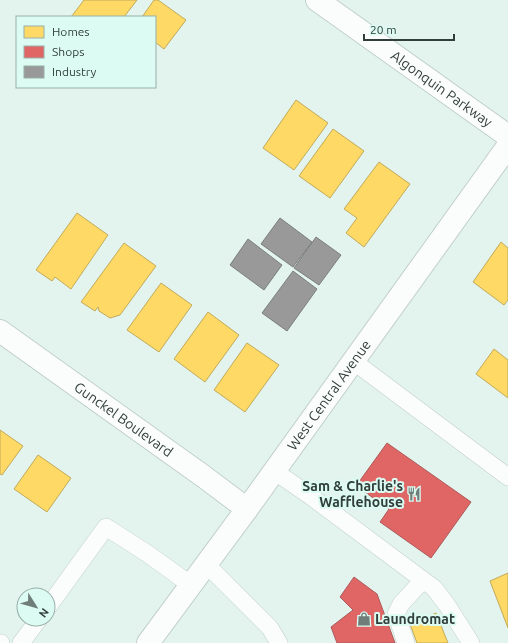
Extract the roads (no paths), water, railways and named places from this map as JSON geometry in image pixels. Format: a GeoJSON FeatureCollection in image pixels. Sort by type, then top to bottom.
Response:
{"type":"FeatureCollection","features":[{"type":"Feature","properties":{"kind":"main road","name":"Algonquin Parkway"},"geometry":{"type":"LineString","coordinates":[[317,0],[508,136]]}},
{"type":"Feature","properties":{"kind":"main road","name":"West Central Avenue"},"geometry":{"type":"LineString","coordinates":[[148,643],[247,510],[508,146]]}},
{"type":"Feature","properties":{"kind":"main road","name":"Gunckel Boulevard"},"geometry":{"type":"LineString","coordinates":[[0,331],[203,476],[247,510]]}},
{"type":"Feature","properties":{"kind":"lane"},"geometry":{"type":"LineString","coordinates":[[354,361],[508,477]]}},
{"type":"Feature","properties":{"kind":"lane"},"geometry":{"type":"LineString","coordinates":[[274,471],[309,495],[434,588],[447,605],[471,643]]}},
{"type":"Feature","properties":{"kind":"lane"},"geometry":{"type":"LineString","coordinates":[[56,596],[106,528],[148,554],[191,585]]}},
{"type":"Feature","properties":{"kind":"lane"},"geometry":{"type":"LineString","coordinates":[[206,564],[270,628],[279,643]]}},
{"type":"Feature","properties":{"kind":"lane"},"geometry":{"type":"LineString","coordinates":[[406,643],[396,614],[401,604],[423,580]]}},
{"type":"Feature","properties":{"kind":"lane"},"geometry":{"type":"LineString","coordinates":[[21,643],[33,627]]}},
{"type":"Feature","properties":{"kind":"place","name":"Sam & Charlie's Wafflehouse"},"geometry":{"type":"Point","coordinates":[414,494]}},
{"type":"Feature","properties":{"kind":"place","name":"Laundromat"},"geometry":{"type":"Point","coordinates":[364,619]}}]}
